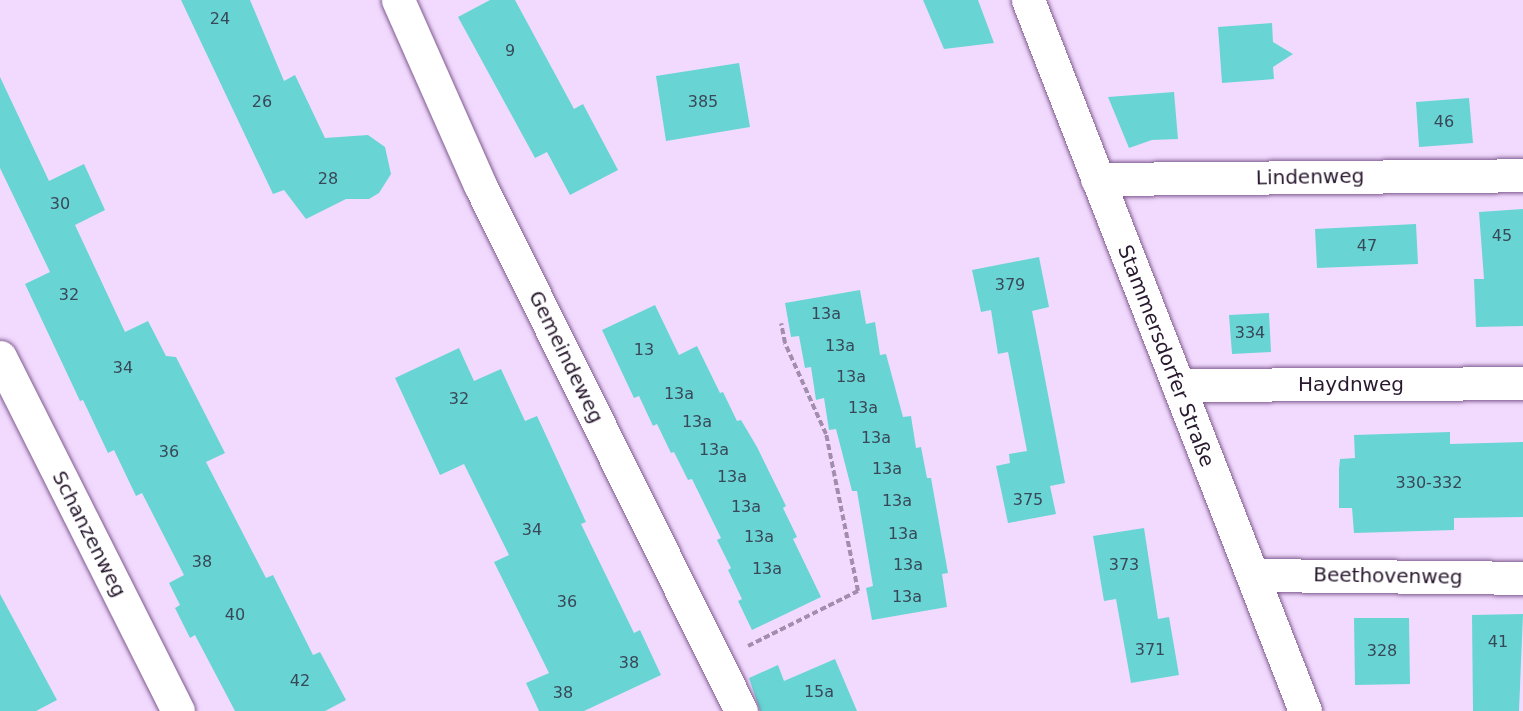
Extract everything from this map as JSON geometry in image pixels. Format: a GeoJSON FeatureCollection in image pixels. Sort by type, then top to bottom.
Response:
{"type":"FeatureCollection","features":[{"type":"Feature","properties":{"kind":"street","name":"Gemeindeweg"},"geometry":{"type":"LineString","coordinates":[[398,0],[480,185],[741,711]]}},
{"type":"Feature","properties":{"kind":"street","name":"Stammersdorfer Straße"},"geometry":{"type":"LineString","coordinates":[[1034,0],[1097,179],[1305,711]]}},
{"type":"Feature","properties":{"kind":"street","name":"Lindenweg"},"geometry":{"type":"LineString","coordinates":[[1097,179],[1523,175]]}},
{"type":"Feature","properties":{"kind":"street","name":"Schanzenweg"},"geometry":{"type":"LineString","coordinates":[[0,357],[178,711]]}},
{"type":"Feature","properties":{"kind":"street","name":"Haydnweg"},"geometry":{"type":"LineString","coordinates":[[1178,386],[1523,382]]}},
{"type":"Feature","properties":{"kind":"street","name":"Beethovenweg"},"geometry":{"type":"LineString","coordinates":[[1253,575],[1523,578]]}},
{"type":"Feature","properties":{"kind":"path"},"geometry":{"type":"LineString","coordinates":[[716,662],[858,591],[826,434],[785,343],[781,323]]}},
{"type":"Feature","properties":{"kind":"building"},"geometry":{"type":"Polygon","coordinates":[[[181,0],[250,0],[284,81],[295,75],[325,138],[368,135],[385,147],[391,174],[379,193],[369,199],[346,199],[306,219],[284,190],[273,194],[181,0]]]}},
{"type":"Feature","properties":{"kind":"building"},"geometry":{"type":"Polygon","coordinates":[[[490,0],[515,0],[574,109],[583,104],[618,170],[570,195],[547,152],[535,158],[458,17],[490,0]]]}},
{"type":"Feature","properties":{"kind":"building"},"geometry":{"type":"Polygon","coordinates":[[[923,0],[978,0],[994,43],[944,49],[923,0]]]}},
{"type":"Feature","properties":{"kind":"building"},"geometry":{"type":"Polygon","coordinates":[[[1272,23],[1273,42],[1293,54],[1273,67],[1274,79],[1222,83],[1218,27],[1272,23]]]}},
{"type":"Feature","properties":{"kind":"building"},"geometry":{"type":"Polygon","coordinates":[[[739,63],[750,127],[666,141],[656,76],[739,63]]]}},
{"type":"Feature","properties":{"kind":"building"},"geometry":{"type":"Polygon","coordinates":[[[0,77],[49,181],[84,164],[105,210],[75,225],[125,332],[148,321],[166,356],[176,357],[225,453],[206,462],[266,578],[273,575],[313,655],[320,652],[346,700],[325,711],[235,711],[195,635],[190,638],[175,608],[180,605],[169,583],[184,575],[142,493],[136,496],[114,450],[108,453],[83,400],[80,401],[25,284],[50,272],[0,168],[0,77]]]}},
{"type":"Feature","properties":{"kind":"building"},"geometry":{"type":"Polygon","coordinates":[[[1174,92],[1178,139],[1152,140],[1129,148],[1108,97],[1174,92]]]}},
{"type":"Feature","properties":{"kind":"building"},"geometry":{"type":"Polygon","coordinates":[[[1469,98],[1473,143],[1419,147],[1416,102],[1469,98]]]}},
{"type":"Feature","properties":{"kind":"building"},"geometry":{"type":"Polygon","coordinates":[[[1523,209],[1523,326],[1476,327],[1474,279],[1484,279],[1479,212],[1523,209]]]}},
{"type":"Feature","properties":{"kind":"building"},"geometry":{"type":"Polygon","coordinates":[[[1416,224],[1418,264],[1317,268],[1315,229],[1416,224]]]}},
{"type":"Feature","properties":{"kind":"building"},"geometry":{"type":"Polygon","coordinates":[[[1039,257],[1049,307],[1032,311],[1065,483],[1050,486],[1056,514],[1008,523],[996,466],[1010,463],[1009,454],[1027,451],[1008,352],[998,354],[991,310],[981,312],[972,270],[1039,257]]]}},
{"type":"Feature","properties":{"kind":"building"},"geometry":{"type":"Polygon","coordinates":[[[860,290],[866,324],[875,322],[880,355],[886,354],[903,417],[911,416],[916,448],[921,447],[927,478],[931,478],[948,573],[942,574],[947,607],[872,620],[866,588],[873,586],[857,491],[852,491],[836,429],[829,430],[824,398],[816,400],[811,367],[805,368],[799,336],[791,337],[785,303],[860,290]]]}},
{"type":"Feature","properties":{"kind":"building"},"geometry":{"type":"Polygon","coordinates":[[[655,305],[679,355],[697,346],[720,393],[723,392],[737,421],[741,420],[757,447],[786,506],[783,508],[797,537],[793,539],[821,597],[752,630],[738,601],[742,599],[728,570],[731,568],[717,540],[721,538],[692,479],[688,480],[657,424],[653,426],[639,396],[634,398],[602,330],[655,305]]]}},
{"type":"Feature","properties":{"kind":"building"},"geometry":{"type":"Polygon","coordinates":[[[1269,313],[1271,352],[1232,354],[1229,315],[1269,313]]]}},
{"type":"Feature","properties":{"kind":"building"},"geometry":{"type":"Polygon","coordinates":[[[459,348],[474,381],[501,369],[525,421],[537,416],[586,522],[581,524],[634,633],[640,630],[661,675],[584,711],[539,711],[526,683],[549,673],[494,562],[509,555],[464,464],[440,475],[395,378],[459,348]]]}},
{"type":"Feature","properties":{"kind":"building"},"geometry":{"type":"Polygon","coordinates":[[[1450,432],[1450,444],[1523,442],[1523,517],[1454,518],[1454,530],[1354,533],[1352,508],[1339,508],[1339,469],[1340,459],[1355,458],[1354,435],[1450,432]]]}},
{"type":"Feature","properties":{"kind":"building"},"geometry":{"type":"Polygon","coordinates":[[[1144,528],[1158,619],[1169,617],[1179,675],[1131,683],[1116,599],[1104,601],[1093,536],[1144,528]]]}},
{"type":"Feature","properties":{"kind":"building"},"geometry":{"type":"Polygon","coordinates":[[[0,594],[57,700],[36,711],[0,711],[0,594]]]}},
{"type":"Feature","properties":{"kind":"building"},"geometry":{"type":"Polygon","coordinates":[[[1523,614],[1519,711],[1473,711],[1472,615],[1523,614]]]}},
{"type":"Feature","properties":{"kind":"building"},"geometry":{"type":"Polygon","coordinates":[[[1354,618],[1409,618],[1410,684],[1355,685],[1354,618]]]}},
{"type":"Feature","properties":{"kind":"building"},"geometry":{"type":"Polygon","coordinates":[[[835,659],[857,711],[760,711],[749,678],[778,665],[784,681],[835,659]]]}}]}
